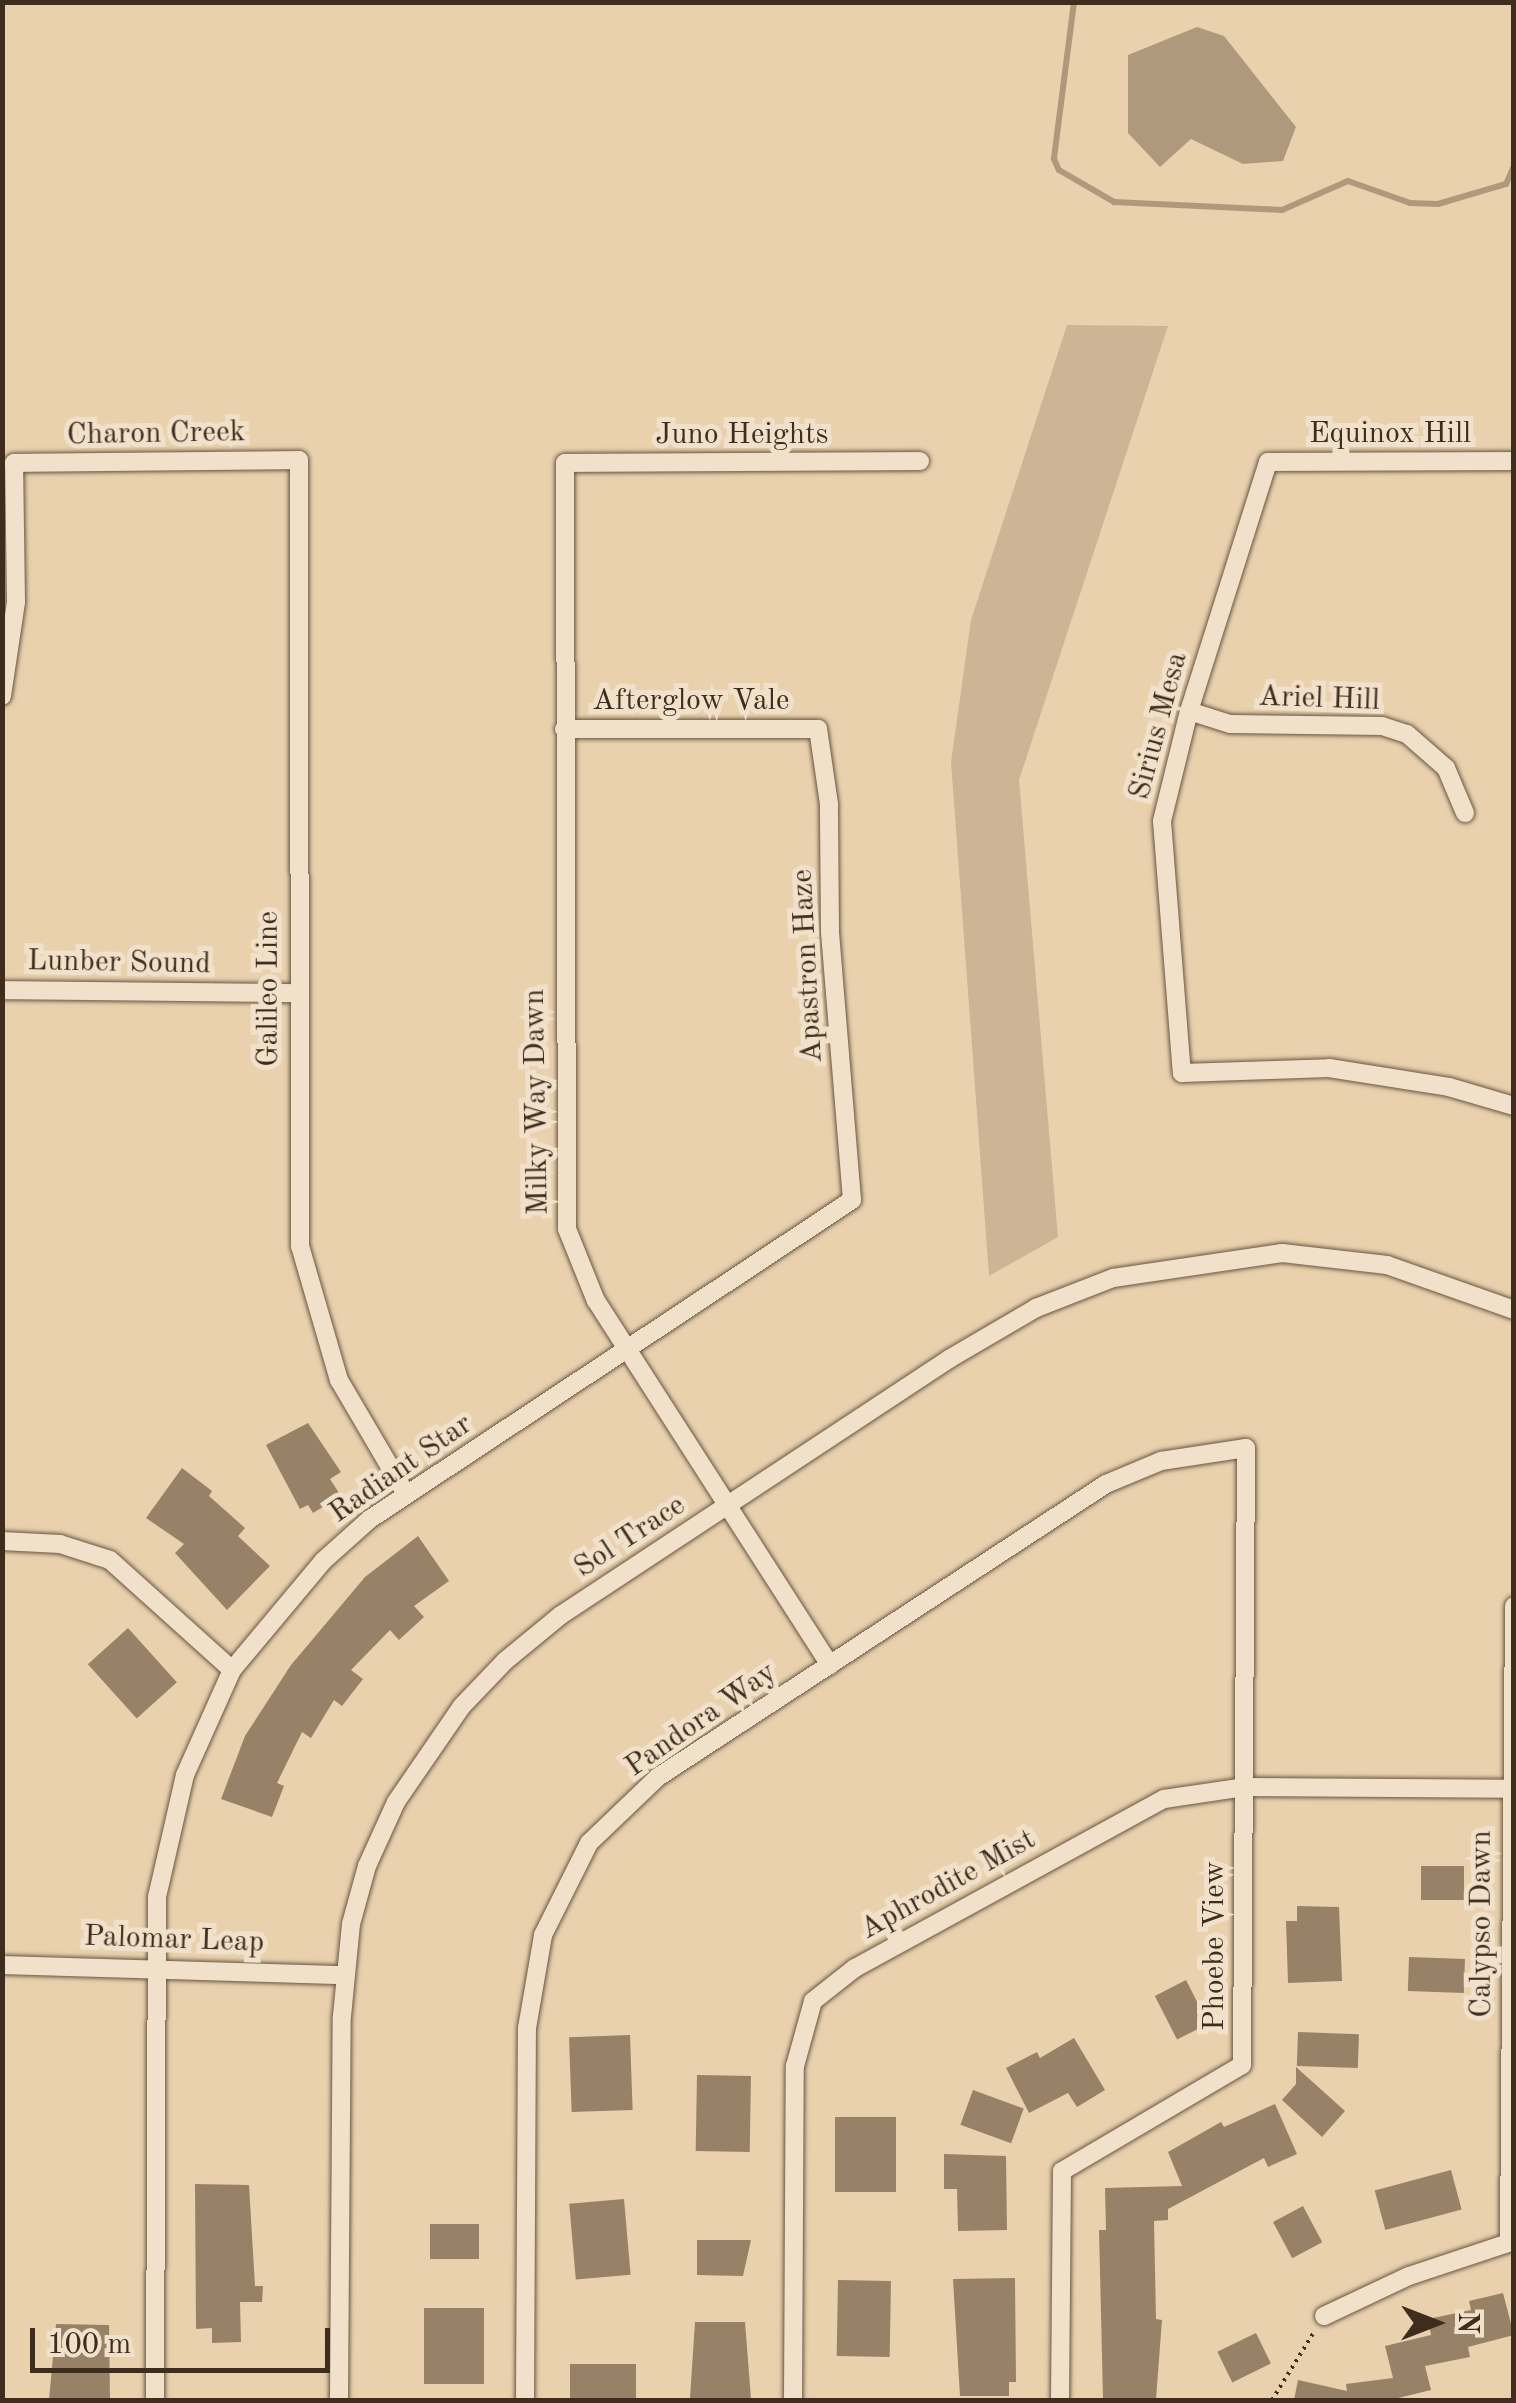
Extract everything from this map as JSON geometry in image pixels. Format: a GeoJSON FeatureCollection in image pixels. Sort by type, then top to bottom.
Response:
{"type":"FeatureCollection","features":[{"type":"Feature","properties":{"kind":"street","name":"Charon Creek"},"geometry":{"type":"LineString","coordinates":[[2,696],[16,602],[14,463],[299,460]]}},
{"type":"Feature","properties":{"kind":"street","name":"Galileo Line"},"geometry":{"type":"LineString","coordinates":[[299,460],[296,1202],[309,1290],[352,1406],[406,1494]]}},
{"type":"Feature","properties":{"kind":"street","name":"Juno Heights"},"geometry":{"type":"LineString","coordinates":[[565,463],[920,461]]}},
{"type":"Feature","properties":{"kind":"street","name":"Equinox Hill"},"geometry":{"type":"LineString","coordinates":[[1268,462],[1514,461]]}},
{"type":"Feature","properties":{"kind":"street","name":"Sirius Mesa"},"geometry":{"type":"LineString","coordinates":[[1268,462],[1189,712],[1162,821],[1182,1073],[1330,1068],[1449,1087],[1514,1106]]}},
{"type":"Feature","properties":{"kind":"street","name":"Milky Way Dawn"},"geometry":{"type":"LineString","coordinates":[[565,463],[566,1229],[596,1301],[830,1664]]}},
{"type":"Feature","properties":{"kind":"street","name":"Ariel Hill"},"geometry":{"type":"LineString","coordinates":[[1189,712],[1230,724],[1382,726],[1407,734],[1446,768],[1464,813]]}},
{"type":"Feature","properties":{"kind":"street","name":"Afterglow Vale"},"geometry":{"type":"LineString","coordinates":[[564,729],[818,729]]}},
{"type":"Feature","properties":{"kind":"street","name":"Apastron Haze"},"geometry":{"type":"LineString","coordinates":[[818,729],[829,804],[830,930],[852,1200]]}},
{"type":"Feature","properties":{"kind":"street","name":"Lunber Sound"},"geometry":{"type":"LineString","coordinates":[[2,990],[296,992]]}},
{"type":"Feature","properties":{"kind":"street","name":"Radiant Star"},"geometry":{"type":"LineString","coordinates":[[155,2400],[152,1965],[174,1813],[209,1712],[232,1670],[323,1560],[406,1494],[630,1352],[852,1200]]}},
{"type":"Feature","properties":{"kind":"street","name":"Sol Trace"},"geometry":{"type":"LineString","coordinates":[[339,2400],[344,1976],[367,1866],[396,1802],[462,1706],[561,1615],[1007,1325],[1114,1278],[1282,1253],[1387,1266],[1514,1310]]}},
{"type":"Feature","properties":{"kind":"street","name":"Pandora Way"},"geometry":{"type":"LineString","coordinates":[[525,2400],[527,2028],[543,1935],[589,1843],[658,1776],[1106,1484],[1161,1461],[1246,1448]]}},
{"type":"Feature","properties":{"kind":"street","name":"Phoebe View"},"geometry":{"type":"LineString","coordinates":[[1060,2400],[1062,2171],[1242,2065],[1246,1448]]}},
{"type":"Feature","properties":{"kind":"street"},"geometry":{"type":"LineString","coordinates":[[2,1541],[60,1544],[110,1560],[232,1670]]}},
{"type":"Feature","properties":{"kind":"street","name":"Calypso Dawn"},"geometry":{"type":"LineString","coordinates":[[1511,2242],[1510,1788],[1514,1606]]}},
{"type":"Feature","properties":{"kind":"street","name":"Aphrodite Mist"},"geometry":{"type":"LineString","coordinates":[[792,2400],[795,2066],[813,2000],[856,1968],[1118,1820],[1164,1799],[1244,1787],[1510,1788]]}},
{"type":"Feature","properties":{"kind":"street","name":"Palomar Leap"},"geometry":{"type":"LineString","coordinates":[[2,1965],[152,1965],[344,1976]]}},
{"type":"Feature","properties":{"kind":"street"},"geometry":{"type":"LineString","coordinates":[[1324,2316],[1409,2276],[1511,2242]]}},
{"type":"Feature","properties":{"kind":"path"},"geometry":{"type":"LineString","coordinates":[[1272,2400],[1324,2316]]}},
{"type":"Feature","properties":{"kind":"shaded area"},"geometry":{"type":"Polygon","coordinates":[[[1197,27],[1224,36],[1296,127],[1283,161],[1243,164],[1191,139],[1160,167],[1128,133],[1128,55],[1197,27]]]}},
{"type":"Feature","properties":{"kind":"shaded area"},"geometry":{"type":"Polygon","coordinates":[[[1067,325],[1168,326],[1019,780],[1058,1237],[989,1276],[951,762],[971,620],[1067,325]]]}},
{"type":"Feature","properties":{"kind":"building"},"geometry":{"type":"Polygon","coordinates":[[[308,1423],[341,1472],[330,1479],[341,1496],[313,1513],[308,1505],[300,1509],[266,1445],[308,1423]]]}},
{"type":"Feature","properties":{"kind":"building"},"geometry":{"type":"Polygon","coordinates":[[[182,1468],[212,1491],[209,1496],[245,1528],[238,1536],[270,1566],[227,1610],[175,1553],[184,1544],[146,1518],[182,1468]]]}},
{"type":"Feature","properties":{"kind":"building"},"geometry":{"type":"Polygon","coordinates":[[[418,1536],[449,1581],[414,1606],[424,1617],[399,1640],[390,1630],[351,1670],[363,1679],[342,1706],[334,1700],[311,1738],[302,1732],[277,1783],[284,1786],[272,1817],[221,1799],[245,1736],[291,1665],[365,1577],[418,1536]]]}},
{"type":"Feature","properties":{"kind":"building"},"geometry":{"type":"Polygon","coordinates":[[[128,1628],[177,1682],[137,1718],[88,1664],[128,1628]]]}},
{"type":"Feature","properties":{"kind":"building"},"geometry":{"type":"Polygon","coordinates":[[[1421,1866],[1464,1866],[1464,1900],[1421,1900],[1421,1866]]]}},
{"type":"Feature","properties":{"kind":"building"},"geometry":{"type":"Polygon","coordinates":[[[1297,1906],[1339,1907],[1342,1981],[1288,1983],[1286,1921],[1297,1921],[1297,1906]]]}},
{"type":"Feature","properties":{"kind":"building"},"geometry":{"type":"Polygon","coordinates":[[[1409,1957],[1465,1959],[1464,1993],[1408,1991],[1409,1957]]]}},
{"type":"Feature","properties":{"kind":"building"},"geometry":{"type":"Polygon","coordinates":[[[1186,1980],[1208,2024],[1177,2040],[1155,1996],[1186,1980]]]}},
{"type":"Feature","properties":{"kind":"building"},"geometry":{"type":"Polygon","coordinates":[[[1298,2032],[1359,2034],[1358,2068],[1297,2066],[1298,2032]]]}},
{"type":"Feature","properties":{"kind":"building"},"geometry":{"type":"Polygon","coordinates":[[[630,2035],[633,2110],[572,2112],[569,2037],[630,2035]]]}},
{"type":"Feature","properties":{"kind":"building"},"geometry":{"type":"Polygon","coordinates":[[[1074,2038],[1105,2090],[1077,2107],[1068,2093],[1029,2113],[1006,2068],[1037,2052],[1040,2058],[1074,2038]]]}},
{"type":"Feature","properties":{"kind":"building"},"geometry":{"type":"Polygon","coordinates":[[[1296,2067],[1345,2111],[1322,2137],[1282,2100],[1296,2084],[1296,2067]]]}},
{"type":"Feature","properties":{"kind":"building"},"geometry":{"type":"Polygon","coordinates":[[[697,2075],[751,2076],[750,2152],[696,2151],[697,2075]]]}},
{"type":"Feature","properties":{"kind":"building"},"geometry":{"type":"Polygon","coordinates":[[[973,2090],[1024,2108],[1011,2143],[960,2125],[973,2090]]]}},
{"type":"Feature","properties":{"kind":"building"},"geometry":{"type":"Polygon","coordinates":[[[1275,2104],[1297,2154],[1268,2167],[1264,2158],[1168,2209],[1168,2220],[1154,2221],[1156,2319],[1162,2320],[1156,2399],[1103,2398],[1099,2230],[1106,2230],[1105,2188],[1182,2186],[1168,2152],[1221,2122],[1224,2127],[1275,2104]]]}},
{"type":"Feature","properties":{"kind":"building"},"geometry":{"type":"Polygon","coordinates":[[[835,2117],[896,2117],[896,2192],[835,2192],[835,2117]]]}},
{"type":"Feature","properties":{"kind":"building"},"geometry":{"type":"Polygon","coordinates":[[[944,2154],[1006,2156],[1007,2230],[958,2231],[957,2189],[944,2189],[944,2154]]]}},
{"type":"Feature","properties":{"kind":"building"},"geometry":{"type":"Polygon","coordinates":[[[1451,2170],[1462,2210],[1385,2230],[1375,2190],[1451,2170]]]}},
{"type":"Feature","properties":{"kind":"building"},"geometry":{"type":"Polygon","coordinates":[[[195,2184],[249,2185],[255,2286],[263,2286],[262,2302],[240,2302],[241,2342],[212,2343],[212,2328],[196,2329],[195,2184]]]}},
{"type":"Feature","properties":{"kind":"building"},"geometry":{"type":"Polygon","coordinates":[[[624,2199],[631,2275],[576,2280],[569,2204],[624,2199]]]}},
{"type":"Feature","properties":{"kind":"building"},"geometry":{"type":"Polygon","coordinates":[[[1303,2206],[1322,2242],[1292,2258],[1273,2222],[1303,2206]]]}},
{"type":"Feature","properties":{"kind":"building"},"geometry":{"type":"Polygon","coordinates":[[[430,2224],[479,2224],[479,2259],[430,2259],[430,2224]]]}},
{"type":"Feature","properties":{"kind":"building"},"geometry":{"type":"Polygon","coordinates":[[[697,2240],[751,2240],[743,2276],[697,2275],[697,2240]]]}},
{"type":"Feature","properties":{"kind":"building"},"geometry":{"type":"Polygon","coordinates":[[[1015,2278],[1016,2382],[1009,2382],[1009,2396],[960,2396],[953,2279],[1015,2278]]]}},
{"type":"Feature","properties":{"kind":"building"},"geometry":{"type":"Polygon","coordinates":[[[838,2280],[891,2281],[890,2357],[837,2356],[838,2280]]]}},
{"type":"Feature","properties":{"kind":"building"},"geometry":{"type":"Polygon","coordinates":[[[1503,2293],[1514,2335],[1468,2347],[1470,2357],[1425,2366],[1431,2390],[1390,2400],[1294,2400],[1298,2380],[1347,2391],[1346,2384],[1393,2378],[1385,2346],[1431,2335],[1428,2319],[1471,2310],[1469,2301],[1503,2293]]]}},
{"type":"Feature","properties":{"kind":"building"},"geometry":{"type":"Polygon","coordinates":[[[424,2308],[484,2308],[484,2384],[424,2384],[424,2308]]]}},
{"type":"Feature","properties":{"kind":"building"},"geometry":{"type":"Polygon","coordinates":[[[695,2322],[745,2322],[751,2399],[690,2398],[695,2322]]]}},
{"type":"Feature","properties":{"kind":"building"},"geometry":{"type":"Polygon","coordinates":[[[56,2324],[109,2325],[110,2400],[49,2400],[56,2324]]]}},
{"type":"Feature","properties":{"kind":"building"},"geometry":{"type":"Polygon","coordinates":[[[1256,2333],[1271,2364],[1232,2382],[1217,2352],[1256,2333]]]}},
{"type":"Feature","properties":{"kind":"building"},"geometry":{"type":"Polygon","coordinates":[[[570,2364],[636,2364],[636,2399],[570,2399],[570,2364]]]}},
{"type":"Feature","properties":{"kind":"waterway"},"geometry":{"type":"LineString","coordinates":[[1074,2],[1054,159],[1059,170],[1114,202],[1282,210],[1348,181],[1410,203],[1438,204],[1506,184],[1514,166]]}}]}
